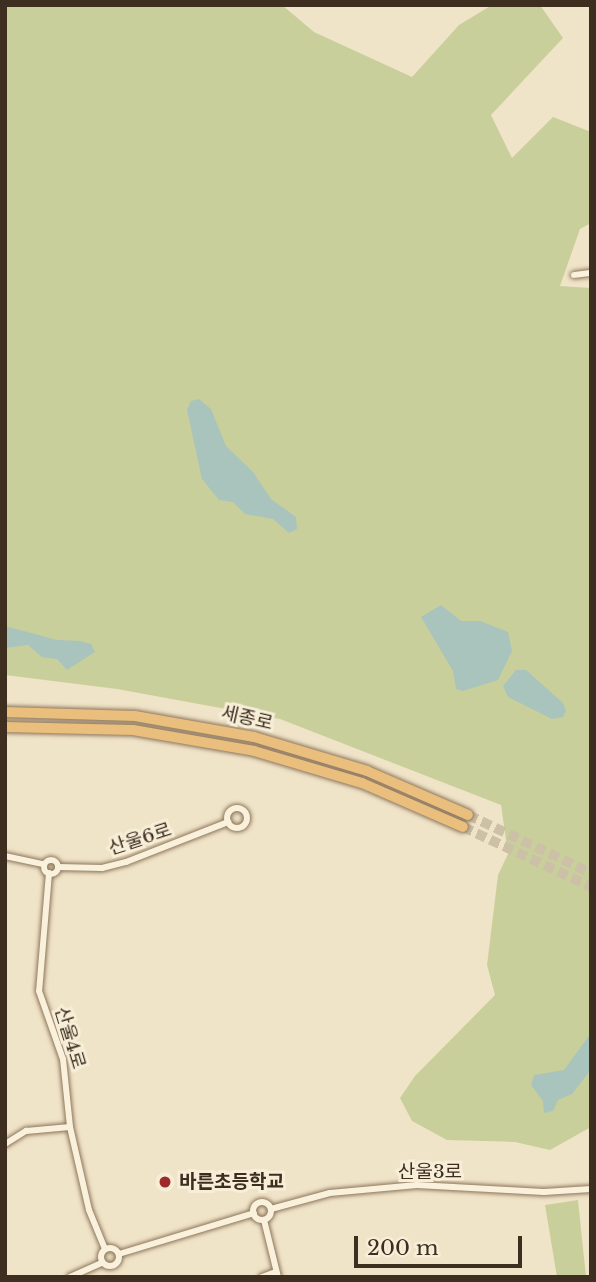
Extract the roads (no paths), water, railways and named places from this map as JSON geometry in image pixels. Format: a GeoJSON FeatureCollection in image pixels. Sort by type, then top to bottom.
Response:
{"type":"FeatureCollection","features":[{"type":"Feature","properties":{"kind":"highway","name":"세종로"},"geometry":{"type":"LineString","coordinates":[[5,710],[73,712],[171,721],[254,737],[367,771],[468,815]]}},
{"type":"Feature","properties":{"kind":"highway","name":"세종로"},"geometry":{"type":"LineString","coordinates":[[5,729],[71,726],[181,737],[254,751],[362,783],[463,827]]}},
{"type":"Feature","properties":{"kind":"street"},"geometry":{"type":"LineString","coordinates":[[574,275],[591,273]]}},
{"type":"Feature","properties":{"kind":"street","name":"산울6로"},"geometry":{"type":"LineString","coordinates":[[44,864],[52,860],[58,867],[102,868],[126,862],[228,822]]}},
{"type":"Feature","properties":{"kind":"street"},"geometry":{"type":"LineString","coordinates":[[5,856],[44,864],[49,873],[58,867]]}},
{"type":"Feature","properties":{"kind":"street","name":"산울4로"},"geometry":{"type":"LineString","coordinates":[[49,873],[39,990],[63,1059],[70,1127],[89,1210],[105,1249]]}},
{"type":"Feature","properties":{"kind":"street"},"geometry":{"type":"LineString","coordinates":[[5,1144],[26,1131],[70,1127]]}},
{"type":"Feature","properties":{"kind":"street","name":"산울3로"},"geometry":{"type":"LineString","coordinates":[[254,1213],[260,1203],[271,1209],[330,1193],[417,1185],[544,1192],[591,1189]]}},
{"type":"Feature","properties":{"kind":"street"},"geometry":{"type":"LineString","coordinates":[[264,1220],[271,1209]]}},
{"type":"Feature","properties":{"kind":"street"},"geometry":{"type":"LineString","coordinates":[[102,1263],[105,1249],[119,1254],[254,1213],[264,1220],[277,1274],[262,1277]]}},
{"type":"Feature","properties":{"kind":"street"},"geometry":{"type":"LineString","coordinates":[[70,1277],[102,1263],[114,1266],[119,1254]]}},
{"type":"Feature","properties":{"kind":"water"},"geometry":{"type":"Polygon","coordinates":[[[199,399],[211,409],[226,446],[253,472],[271,499],[296,517],[297,529],[289,533],[273,519],[245,514],[233,502],[219,500],[202,479],[187,410],[191,401],[199,399]]]}},
{"type":"Feature","properties":{"kind":"water"},"geometry":{"type":"Polygon","coordinates":[[[441,605],[461,621],[480,621],[508,632],[512,651],[498,680],[463,691],[456,689],[453,671],[421,617],[441,605]]]}},
{"type":"Feature","properties":{"kind":"water"},"geometry":{"type":"Polygon","coordinates":[[[5,626],[57,640],[91,644],[95,652],[67,670],[57,659],[42,657],[28,645],[5,648],[5,626]]]}},
{"type":"Feature","properties":{"kind":"water"},"geometry":{"type":"Polygon","coordinates":[[[516,670],[526,670],[563,703],[566,711],[563,717],[552,719],[508,697],[503,686],[516,670]]]}},
{"type":"Feature","properties":{"kind":"water"},"geometry":{"type":"Polygon","coordinates":[[[591,1033],[589,1072],[572,1094],[558,1100],[553,1111],[544,1113],[543,1101],[531,1085],[534,1075],[564,1070],[591,1033]]]}},
{"type":"Feature","properties":{"kind":"tunnel"},"geometry":{"type":"LineString","coordinates":[[468,815],[591,873]]}},
{"type":"Feature","properties":{"kind":"tunnel"},"geometry":{"type":"LineString","coordinates":[[463,827],[591,887]]}},
{"type":"Feature","properties":{"kind":"place","name":"바른초등학교"},"geometry":{"type":"Point","coordinates":[165,1182]}}]}
